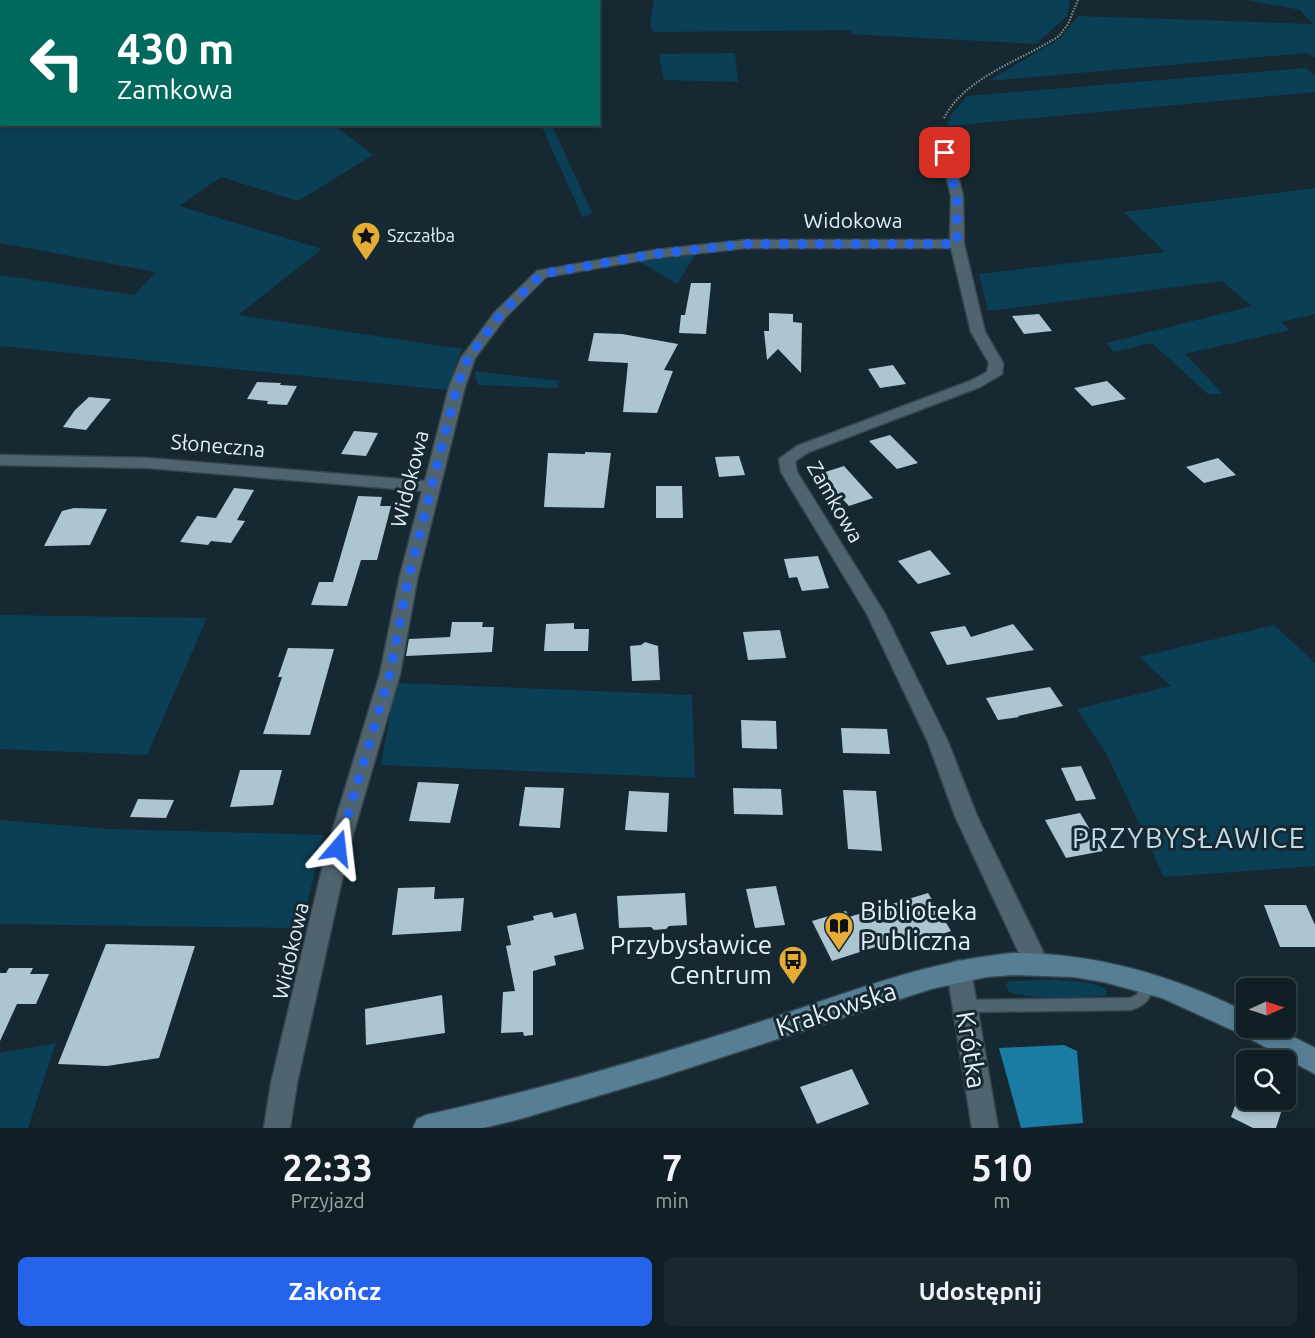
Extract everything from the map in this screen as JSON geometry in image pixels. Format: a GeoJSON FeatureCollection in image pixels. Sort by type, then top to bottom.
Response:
{"type":"FeatureCollection","features":[{"type":"Feature","properties":{"kind":"main road","name":"Krakowska"},"geometry":{"type":"LineString","coordinates":[[426,1128],[469,1119],[618,1079],[959,971],[988,966],[1037,964],[1086,967],[1147,981],[1201,1002],[1236,1019]]}},
{"type":"Feature","properties":{"kind":"main road"},"geometry":{"type":"LineString","coordinates":[[1271,1038],[1315,1062]]}},
{"type":"Feature","properties":{"kind":"street","name":"Zamkowa"},"geometry":{"type":"LineString","coordinates":[[941,131],[957,196],[957,244],[978,332],[996,363],[994,374],[975,384],[803,448],[787,459],[789,472],[876,614],[938,742],[966,816],[1037,964]]}},
{"type":"Feature","properties":{"kind":"street","name":"Widokowa"},"geometry":{"type":"LineString","coordinates":[[277,1128],[287,1071],[338,848],[390,674],[408,580],[457,387],[468,358],[500,315],[542,274],[655,254],[746,244],[957,244]]}},
{"type":"Feature","properties":{"kind":"street","name":"Słoneczna"},"geometry":{"type":"LineString","coordinates":[[0,460],[148,463],[431,487]]}},
{"type":"Feature","properties":{"kind":"street","name":"Krótka"},"geometry":{"type":"LineString","coordinates":[[959,971],[985,1128]]}},
{"type":"Feature","properties":{"kind":"lane"},"geometry":{"type":"LineString","coordinates":[[964,1006],[1124,1005],[1142,1000],[1146,995],[1147,981]]}},
{"type":"Feature","properties":{"kind":"path"},"geometry":{"type":"LineString","coordinates":[[941,131],[945,114],[972,86],[1060,36],[1078,0]]}},
{"type":"Feature","properties":{"kind":"shaded area"},"geometry":{"type":"Polygon","coordinates":[[[654,0],[1070,0],[1067,16],[1036,44],[851,34],[851,30],[653,32],[650,24],[654,0]]]}},
{"type":"Feature","properties":{"kind":"shaded area"},"geometry":{"type":"Polygon","coordinates":[[[1247,0],[1315,0],[1315,57],[1307,53],[988,81],[1061,38],[1078,16],[1313,24],[1300,10],[1247,0]]]}},
{"type":"Feature","properties":{"kind":"shaded area"},"geometry":{"type":"Polygon","coordinates":[[[735,53],[738,82],[664,80],[659,54],[735,53]]]}},
{"type":"Feature","properties":{"kind":"shaded area"},"geometry":{"type":"Polygon","coordinates":[[[1306,68],[1315,75],[1315,92],[947,126],[951,115],[967,96],[1306,68]]]}},
{"type":"Feature","properties":{"kind":"shaded area"},"geometry":{"type":"Polygon","coordinates":[[[0,126],[335,126],[373,155],[298,201],[221,177],[179,206],[322,249],[238,315],[462,349],[448,390],[0,346],[0,275],[134,295],[156,272],[0,243],[0,126]]]}},
{"type":"Feature","properties":{"kind":"shaded area"},"geometry":{"type":"Polygon","coordinates":[[[541,126],[552,126],[592,213],[583,218],[541,126]]]}},
{"type":"Feature","properties":{"kind":"shaded area"},"geometry":{"type":"Polygon","coordinates":[[[1315,188],[1315,314],[1281,322],[1290,330],[1185,354],[1223,394],[1208,394],[1152,343],[1114,352],[1106,343],[1252,306],[1222,281],[988,311],[979,274],[1165,252],[1124,212],[1315,188]]]}},
{"type":"Feature","properties":{"kind":"shaded area"},"geometry":{"type":"Polygon","coordinates":[[[697,252],[677,284],[639,261],[697,252]]]}},
{"type":"Feature","properties":{"kind":"shaded area"},"geometry":{"type":"Polygon","coordinates":[[[474,371],[560,381],[557,388],[478,385],[474,371]]]}},
{"type":"Feature","properties":{"kind":"shaded area"},"geometry":{"type":"Polygon","coordinates":[[[0,615],[207,618],[147,755],[0,749],[0,615]]]}},
{"type":"Feature","properties":{"kind":"shaded area"},"geometry":{"type":"Polygon","coordinates":[[[1274,625],[1315,663],[1315,866],[1164,877],[1107,755],[1077,709],[1171,686],[1139,657],[1274,625]]]}},
{"type":"Feature","properties":{"kind":"shaded area"},"geometry":{"type":"Polygon","coordinates":[[[396,683],[692,695],[695,778],[381,765],[396,683]]]}},
{"type":"Feature","properties":{"kind":"shaded area"},"geometry":{"type":"Polygon","coordinates":[[[0,820],[108,829],[324,835],[301,928],[0,924],[0,820]]]}},
{"type":"Feature","properties":{"kind":"shaded area"},"geometry":{"type":"Polygon","coordinates":[[[1061,980],[1085,983],[1106,989],[1107,994],[1068,997],[1020,995],[1009,992],[1006,985],[1013,981],[1061,980]]]}},
{"type":"Feature","properties":{"kind":"shaded area"},"geometry":{"type":"Polygon","coordinates":[[[56,1043],[28,1128],[0,1128],[0,1053],[56,1043]]]}},
{"type":"Feature","properties":{"kind":"shaded area"},"geometry":{"type":"Polygon","coordinates":[[[1064,1045],[1077,1051],[1083,1123],[1021,1128],[999,1048],[1064,1045]]]}},
{"type":"Feature","properties":{"kind":"building"},"geometry":{"type":"Polygon","coordinates":[[[691,283],[711,283],[706,334],[679,333],[681,315],[685,315],[691,283]]]}},
{"type":"Feature","properties":{"kind":"building"},"geometry":{"type":"Polygon","coordinates":[[[769,313],[793,314],[793,322],[802,323],[801,373],[778,349],[767,360],[764,331],[769,331],[769,313]]]}},
{"type":"Feature","properties":{"kind":"building"},"geometry":{"type":"Polygon","coordinates":[[[1039,314],[1052,331],[1024,334],[1012,316],[1039,314]]]}},
{"type":"Feature","properties":{"kind":"building"},"geometry":{"type":"Polygon","coordinates":[[[594,333],[622,334],[678,344],[664,370],[673,371],[657,413],[623,412],[628,363],[588,361],[594,333]]]}},
{"type":"Feature","properties":{"kind":"building"},"geometry":{"type":"Polygon","coordinates":[[[893,365],[906,384],[880,388],[868,369],[893,365]]]}},
{"type":"Feature","properties":{"kind":"building"},"geometry":{"type":"Polygon","coordinates":[[[1107,381],[1126,399],[1092,406],[1074,388],[1107,381]]]}},
{"type":"Feature","properties":{"kind":"building"},"geometry":{"type":"Polygon","coordinates":[[[257,382],[297,386],[287,405],[267,404],[268,401],[247,399],[257,382]]]}},
{"type":"Feature","properties":{"kind":"building"},"geometry":{"type":"Polygon","coordinates":[[[89,397],[111,399],[86,430],[63,427],[75,410],[89,397]]]}},
{"type":"Feature","properties":{"kind":"building"},"geometry":{"type":"Polygon","coordinates":[[[354,431],[378,433],[366,456],[341,454],[354,431]]]}},
{"type":"Feature","properties":{"kind":"building"},"geometry":{"type":"Polygon","coordinates":[[[890,435],[918,463],[897,469],[869,441],[890,435]]]}},
{"type":"Feature","properties":{"kind":"building"},"geometry":{"type":"Polygon","coordinates":[[[585,452],[611,453],[604,508],[544,507],[548,453],[585,454],[585,452]]]}},
{"type":"Feature","properties":{"kind":"building"},"geometry":{"type":"Polygon","coordinates":[[[739,456],[745,475],[719,477],[715,457],[739,456]]]}},
{"type":"Feature","properties":{"kind":"building"},"geometry":{"type":"Polygon","coordinates":[[[1218,458],[1236,475],[1204,483],[1186,467],[1218,458]]]}},
{"type":"Feature","properties":{"kind":"building"},"geometry":{"type":"Polygon","coordinates":[[[844,466],[873,498],[849,506],[819,474],[844,466]]]}},
{"type":"Feature","properties":{"kind":"building"},"geometry":{"type":"Polygon","coordinates":[[[656,486],[682,486],[683,518],[656,518],[656,486]]]}},
{"type":"Feature","properties":{"kind":"building"},"geometry":{"type":"Polygon","coordinates":[[[234,488],[254,490],[237,520],[245,521],[231,543],[211,541],[208,545],[180,542],[197,516],[216,518],[234,488]]]}},
{"type":"Feature","properties":{"kind":"building"},"geometry":{"type":"Polygon","coordinates":[[[358,496],[382,497],[380,506],[391,506],[377,560],[361,560],[347,606],[311,605],[319,582],[333,582],[358,496]]]}},
{"type":"Feature","properties":{"kind":"building"},"geometry":{"type":"Polygon","coordinates":[[[74,508],[107,509],[90,545],[44,546],[62,511],[74,508]]]}},
{"type":"Feature","properties":{"kind":"building"},"geometry":{"type":"Polygon","coordinates":[[[930,550],[951,574],[918,584],[898,561],[930,550]]]}},
{"type":"Feature","properties":{"kind":"building"},"geometry":{"type":"Polygon","coordinates":[[[818,556],[829,588],[802,591],[797,577],[789,578],[784,559],[818,556]]]}},
{"type":"Feature","properties":{"kind":"building"},"geometry":{"type":"Polygon","coordinates":[[[452,622],[483,622],[482,627],[494,627],[492,652],[406,656],[409,639],[450,637],[452,622]]]}},
{"type":"Feature","properties":{"kind":"building"},"geometry":{"type":"Polygon","coordinates":[[[574,623],[574,629],[589,629],[588,651],[544,651],[546,624],[574,623]]]}},
{"type":"Feature","properties":{"kind":"building"},"geometry":{"type":"Polygon","coordinates":[[[1013,624],[1034,650],[947,665],[930,632],[965,626],[971,637],[1013,624]]]}},
{"type":"Feature","properties":{"kind":"building"},"geometry":{"type":"Polygon","coordinates":[[[780,630],[786,658],[748,660],[743,632],[780,630]]]}},
{"type":"Feature","properties":{"kind":"building"},"geometry":{"type":"Polygon","coordinates":[[[645,642],[658,646],[660,680],[632,681],[630,646],[641,645],[645,642]]]}},
{"type":"Feature","properties":{"kind":"building"},"geometry":{"type":"Polygon","coordinates":[[[288,648],[334,649],[310,735],[263,734],[282,677],[278,677],[288,648]]]}},
{"type":"Feature","properties":{"kind":"building"},"geometry":{"type":"Polygon","coordinates":[[[1050,687],[1063,706],[1019,717],[998,720],[986,698],[1050,687]]]}},
{"type":"Feature","properties":{"kind":"building"},"geometry":{"type":"Polygon","coordinates":[[[741,720],[776,721],[777,749],[742,748],[741,720]]]}},
{"type":"Feature","properties":{"kind":"building"},"geometry":{"type":"Polygon","coordinates":[[[841,728],[887,729],[890,754],[843,753],[841,728]]]}},
{"type":"Feature","properties":{"kind":"building"},"geometry":{"type":"Polygon","coordinates":[[[1081,766],[1096,799],[1076,801],[1061,768],[1081,766]]]}},
{"type":"Feature","properties":{"kind":"building"},"geometry":{"type":"Polygon","coordinates":[[[240,770],[282,770],[273,805],[230,807],[240,770]]]}},
{"type":"Feature","properties":{"kind":"building"},"geometry":{"type":"Polygon","coordinates":[[[418,782],[459,784],[450,823],[409,821],[418,782]]]}},
{"type":"Feature","properties":{"kind":"building"},"geometry":{"type":"Polygon","coordinates":[[[525,787],[564,788],[560,828],[519,826],[525,787]]]}},
{"type":"Feature","properties":{"kind":"building"},"geometry":{"type":"Polygon","coordinates":[[[733,788],[781,789],[783,815],[734,814],[733,788]]]}},
{"type":"Feature","properties":{"kind":"building"},"geometry":{"type":"Polygon","coordinates":[[[843,790],[876,791],[882,851],[848,849],[843,790]]]}},
{"type":"Feature","properties":{"kind":"building"},"geometry":{"type":"Polygon","coordinates":[[[629,791],[669,793],[667,832],[625,830],[629,791]]]}},
{"type":"Feature","properties":{"kind":"building"},"geometry":{"type":"Polygon","coordinates":[[[138,799],[174,800],[166,818],[130,817],[138,799]]]}},
{"type":"Feature","properties":{"kind":"building"},"geometry":{"type":"Polygon","coordinates":[[[1080,813],[1103,851],[1066,858],[1045,820],[1080,813]]]}},
{"type":"Feature","properties":{"kind":"building"},"geometry":{"type":"Polygon","coordinates":[[[776,886],[785,925],[755,928],[746,889],[776,886]]]}},
{"type":"Feature","properties":{"kind":"building"},"geometry":{"type":"Polygon","coordinates":[[[435,887],[434,899],[464,898],[461,931],[392,935],[398,888],[435,887]]]}},
{"type":"Feature","properties":{"kind":"building"},"geometry":{"type":"Polygon","coordinates":[[[685,893],[687,925],[654,930],[651,927],[619,928],[617,896],[685,893]]]}},
{"type":"Feature","properties":{"kind":"building"},"geometry":{"type":"Polygon","coordinates":[[[928,893],[951,931],[904,947],[900,939],[832,961],[812,921],[846,911],[849,917],[928,893]]]}},
{"type":"Feature","properties":{"kind":"building"},"geometry":{"type":"Polygon","coordinates":[[[1264,905],[1306,905],[1315,925],[1315,947],[1280,947],[1264,905]]]}},
{"type":"Feature","properties":{"kind":"building"},"geometry":{"type":"Polygon","coordinates":[[[552,912],[554,918],[576,913],[584,949],[554,956],[556,965],[533,971],[533,1035],[524,1036],[523,1032],[501,1033],[503,992],[515,991],[506,946],[511,945],[507,926],[534,920],[533,916],[552,912]]]}},
{"type":"Feature","properties":{"kind":"building"},"geometry":{"type":"Polygon","coordinates":[[[106,944],[195,946],[159,1058],[107,1066],[58,1064],[106,944]]]}},
{"type":"Feature","properties":{"kind":"building"},"geometry":{"type":"Polygon","coordinates":[[[9,968],[33,968],[30,974],[49,974],[36,1004],[17,1004],[0,1041],[0,973],[6,973],[9,968]]]}},
{"type":"Feature","properties":{"kind":"building"},"geometry":{"type":"Polygon","coordinates":[[[442,995],[445,1033],[366,1045],[365,1009],[442,995]]]}},
{"type":"Feature","properties":{"kind":"building"},"geometry":{"type":"Polygon","coordinates":[[[852,1069],[869,1104],[817,1124],[800,1087],[852,1069]]]}},
{"type":"Feature","properties":{"kind":"building"},"geometry":{"type":"Polygon","coordinates":[[[1236,1103],[1236,1110],[1282,1110],[1276,1128],[1253,1128],[1231,1117],[1236,1103]]]}},
{"type":"Feature","properties":{"kind":"place","name":"Szczałba"},"geometry":{"type":"Point","coordinates":[366,262]}},
{"type":"Feature","properties":{"kind":"place","name":"Biblioteka Publiczna"},"geometry":{"type":"Point","coordinates":[839,952]}},
{"type":"Feature","properties":{"kind":"place","name":"Przybysławice Centrum"},"geometry":{"type":"Point","coordinates":[793,986]}},
{"type":"Feature","properties":{"kind":"district","name":"PRZYBYSŁAWICE"},"geometry":{"type":"Point","coordinates":[1189,838]}},
{"type":"Feature","properties":{"kind":"route"},"geometry":{"type":"LineString","coordinates":[[338,848],[390,674],[408,580],[457,387],[468,358],[500,315],[542,274],[619,259],[746,244],[957,244],[957,196],[945,153]]}}]}
